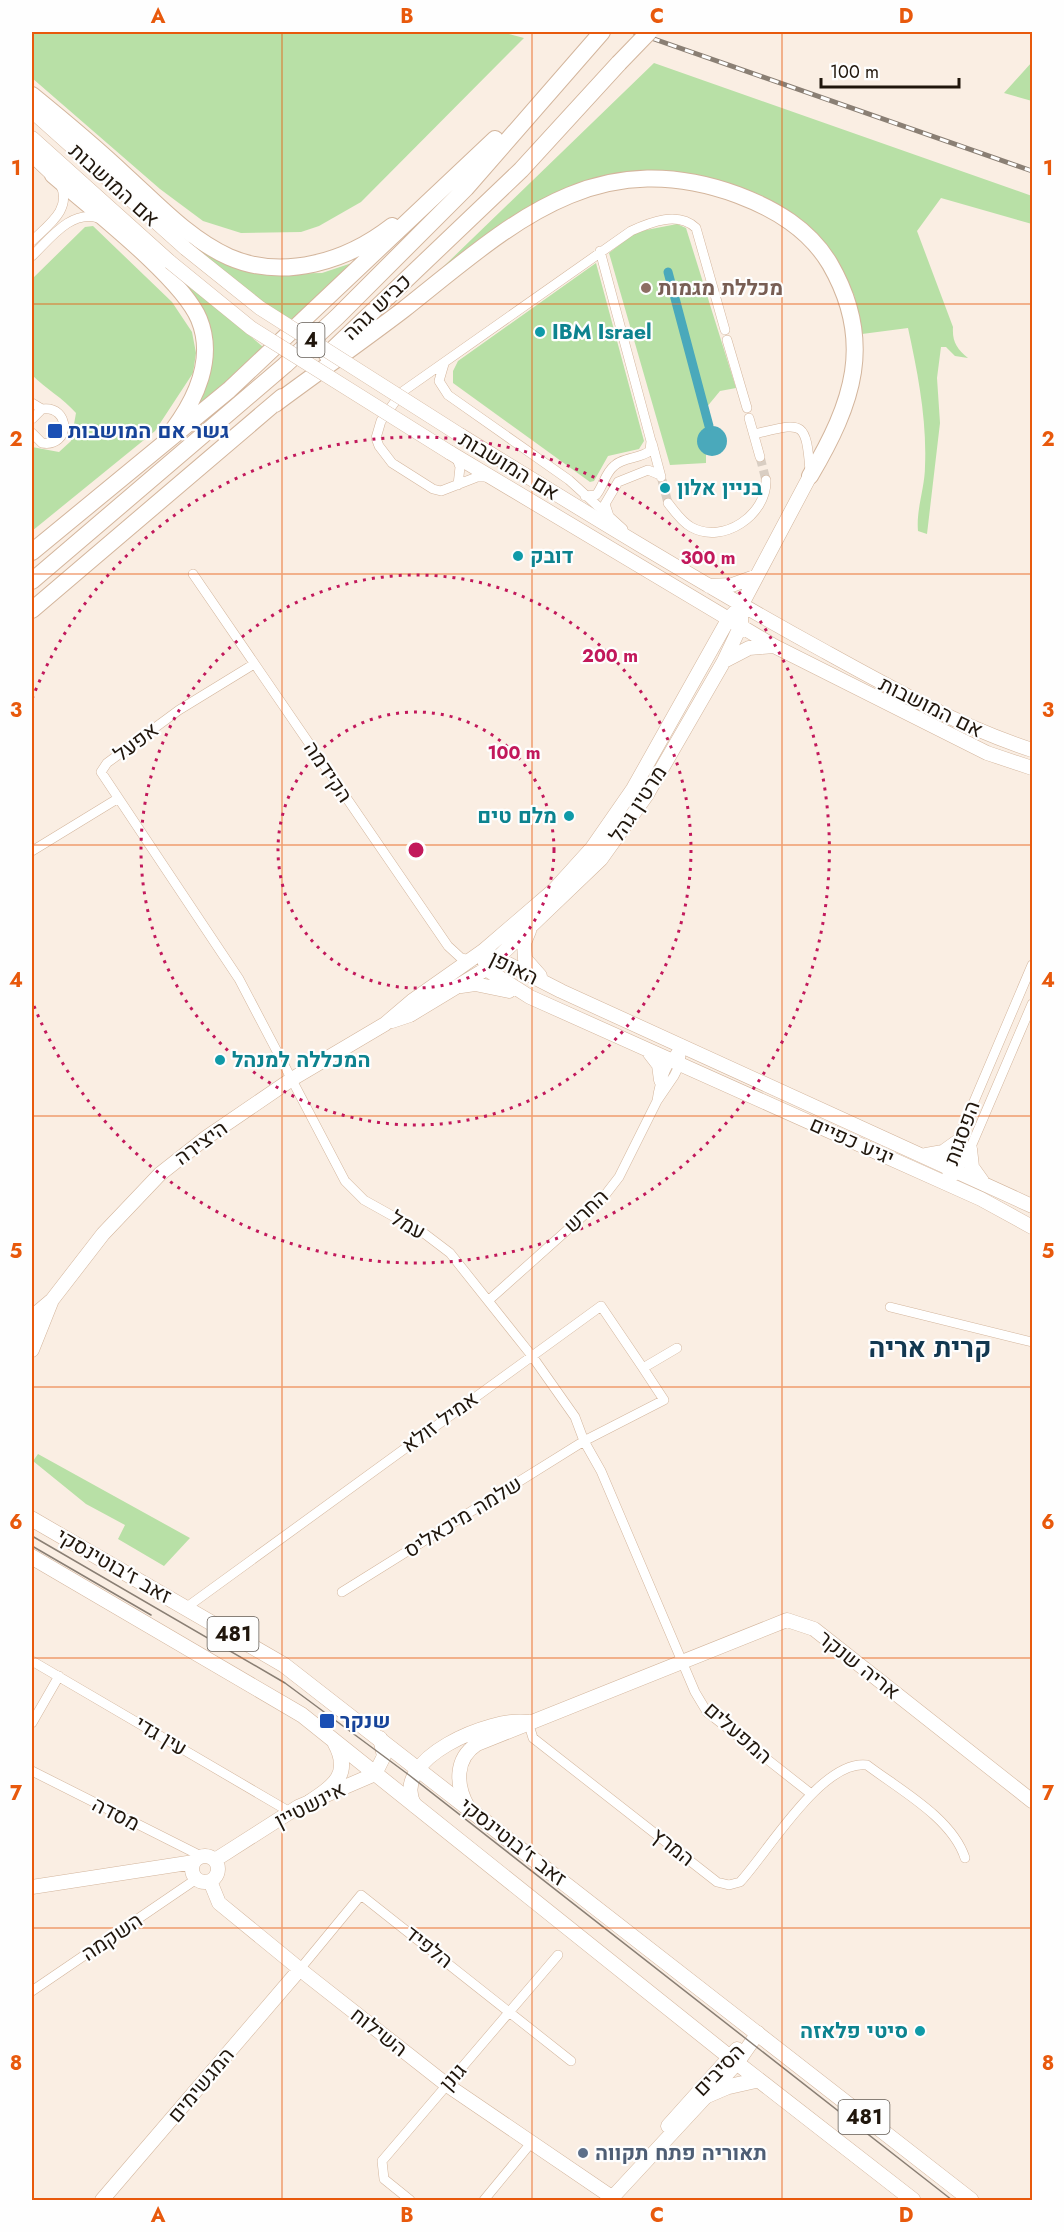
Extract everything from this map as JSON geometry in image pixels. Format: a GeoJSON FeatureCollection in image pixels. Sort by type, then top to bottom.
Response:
{"type":"FeatureCollection","features":[{"type":"Feature","properties":{"kind":"highway","name":"כביש גהה"},"geometry":{"type":"LineString","coordinates":[[32,610],[276,404],[521,170],[649,32]]}},
{"type":"Feature","properties":{"kind":"highway","name":"כביש גהה"},"geometry":{"type":"LineString","coordinates":[[32,581],[285,365],[337,316],[466,188],[596,37]]}},
{"type":"Feature","properties":{"kind":"highway"},"geometry":{"type":"LineString","coordinates":[[32,552],[229,390],[565,72]]}},
{"type":"Feature","properties":{"kind":"highway"},"geometry":{"type":"LineString","coordinates":[[32,95],[82,135],[184,228],[228,256],[256,265],[296,267],[334,259],[355,250],[378,237],[457,176]]}},
{"type":"Feature","properties":{"kind":"highway"},"geometry":{"type":"LineString","coordinates":[[53,175],[173,283],[194,311],[203,332],[202,376],[182,416],[161,445]]}},
{"type":"Feature","properties":{"kind":"highway"},"geometry":{"type":"LineString","coordinates":[[276,404],[401,311],[503,230],[531,213],[560,198],[628,179],[694,183],[750,200],[792,221],[823,253],[847,299],[856,345],[855,368],[839,422],[810,476]]}},
{"type":"Feature","properties":{"kind":"main road","name":"זאב ז'בוטינסקי"},"geometry":{"type":"LineString","coordinates":[[32,1519],[284,1665],[971,2200]]}},
{"type":"Feature","properties":{"kind":"main road","name":"זאב ז'בוטינסקי"},"geometry":{"type":"LineString","coordinates":[[32,1557],[266,1692],[334,1741],[758,2080],[913,2200]]}},
{"type":"Feature","properties":{"kind":"main road"},"geometry":{"type":"LineString","coordinates":[[310,1802],[331,1788],[338,1779],[341,1754],[334,1741]]}},
{"type":"Feature","properties":{"kind":"main road"},"geometry":{"type":"LineString","coordinates":[[706,2096],[727,2087],[758,2080]]}},
{"type":"Feature","properties":{"kind":"street","name":"אם המושבות"},"geometry":{"type":"LineString","coordinates":[[32,111],[185,248],[260,308],[460,435],[741,606],[914,699],[994,738],[1032,750]]}},
{"type":"Feature","properties":{"kind":"street","name":"אם המושבות"},"geometry":{"type":"LineString","coordinates":[[32,138],[170,262],[251,328],[452,454],[774,645],[987,753],[1032,768]]}},
{"type":"Feature","properties":{"kind":"street"},"geometry":{"type":"LineString","coordinates":[[32,155],[53,175],[63,191],[64,204],[57,216],[32,241]]}},
{"type":"Feature","properties":{"kind":"street"},"geometry":{"type":"LineString","coordinates":[[32,256],[75,218],[90,215],[110,225]]}},
{"type":"Feature","properties":{"kind":"street"},"geometry":{"type":"LineString","coordinates":[[493,477],[477,477],[441,492],[392,463],[379,446],[377,430],[389,406],[402,392],[600,251],[645,225],[671,219],[682,219],[696,228],[760,457]]}},
{"type":"Feature","properties":{"kind":"street"},"geometry":{"type":"LineString","coordinates":[[600,251],[661,478],[648,470],[618,482],[604,507],[610,518]]}},
{"type":"Feature","properties":{"kind":"street"},"geometry":{"type":"LineString","coordinates":[[447,360],[439,381],[448,395]]}},
{"type":"Feature","properties":{"kind":"street"},"geometry":{"type":"LineString","coordinates":[[422,378],[569,480],[645,549]]}},
{"type":"Feature","properties":{"kind":"street"},"geometry":{"type":"LineString","coordinates":[[32,403],[42,409],[58,412],[64,421],[64,432],[58,440],[47,444],[37,440],[32,433]]}},
{"type":"Feature","properties":{"kind":"street"},"geometry":{"type":"LineString","coordinates":[[32,419],[42,409]]}},
{"type":"Feature","properties":{"kind":"street"},"geometry":{"type":"LineString","coordinates":[[754,434],[792,425],[802,429],[806,435],[810,476]]}},
{"type":"Feature","properties":{"kind":"street"},"geometry":{"type":"LineString","coordinates":[[585,496],[596,495],[611,467],[617,463],[643,456],[650,451],[651,441]]}},
{"type":"Feature","properties":{"kind":"street"},"geometry":{"type":"LineString","coordinates":[[452,454],[460,467],[458,485]]}},
{"type":"Feature","properties":{"kind":"street","name":"מרטין גהל"},"geometry":{"type":"LineString","coordinates":[[486,969],[601,859],[646,796],[724,661],[741,606],[810,476]]}},
{"type":"Feature","properties":{"kind":"street"},"geometry":{"type":"LineString","coordinates":[[668,504],[692,528],[712,531],[737,526],[750,519],[759,507],[766,490],[766,480]]}},
{"type":"Feature","properties":{"kind":"street","name":"הקידמה"},"geometry":{"type":"LineString","coordinates":[[193,574],[447,946],[461,958],[470,960]]}},
{"type":"Feature","properties":{"kind":"street"},"geometry":{"type":"LineString","coordinates":[[708,586],[732,585],[757,576]]}},
{"type":"Feature","properties":{"kind":"street"},"geometry":{"type":"LineString","coordinates":[[702,602],[716,627],[718,639]]}},
{"type":"Feature","properties":{"kind":"street","name":"מרטין גהל"},"geometry":{"type":"LineString","coordinates":[[483,951],[554,890],[592,848],[633,789],[718,639],[735,622]]}},
{"type":"Feature","properties":{"kind":"street"},"geometry":{"type":"LineString","coordinates":[[724,661],[748,648],[774,645]]}},
{"type":"Feature","properties":{"kind":"street","name":"אפעל"},"geometry":{"type":"LineString","coordinates":[[117,799],[102,772],[107,763],[179,711],[255,664]]}},
{"type":"Feature","properties":{"kind":"street"},"geometry":{"type":"LineString","coordinates":[[32,851],[117,799]]}},
{"type":"Feature","properties":{"kind":"street","name":"עמל"},"geometry":{"type":"LineString","coordinates":[[117,799],[136,823],[239,979],[332,1160],[353,1191],[438,1242],[450,1252],[489,1300],[575,1417],[584,1441],[601,1471],[683,1660]]}},
{"type":"Feature","properties":{"kind":"street"},"geometry":{"type":"LineString","coordinates":[[531,927],[524,943],[525,959],[540,976],[561,992]]}},
{"type":"Feature","properties":{"kind":"street","name":"האופן"},"geometry":{"type":"LineString","coordinates":[[483,951],[561,992],[682,1044]]}},
{"type":"Feature","properties":{"kind":"street","name":"האופן"},"geometry":{"type":"LineString","coordinates":[[483,951],[486,969],[530,997],[674,1062]]}},
{"type":"Feature","properties":{"kind":"street","name":"היצירה"},"geometry":{"type":"LineString","coordinates":[[32,1322],[39,1311],[52,1300],[103,1233],[160,1174],[207,1137],[292,1079],[385,1024],[412,1001],[483,951]]}},
{"type":"Feature","properties":{"kind":"street","name":"הפסגות"},"geometry":{"type":"LineString","coordinates":[[947,1184],[1032,965]]}},
{"type":"Feature","properties":{"kind":"street","name":"היצירה"},"geometry":{"type":"LineString","coordinates":[[385,1024],[410,1015],[486,969]]}},
{"type":"Feature","properties":{"kind":"street"},"geometry":{"type":"LineString","coordinates":[[459,986],[475,984],[490,986],[530,997]]}},
{"type":"Feature","properties":{"kind":"street","name":"הפסגות"},"geometry":{"type":"LineString","coordinates":[[953,1168],[1032,1004]]}},
{"type":"Feature","properties":{"kind":"street","name":"החרש"},"geometry":{"type":"LineString","coordinates":[[489,1300],[602,1199],[618,1177],[657,1101],[682,1044]]}},
{"type":"Feature","properties":{"kind":"street","name":"יגיע כפיים"},"geometry":{"type":"LineString","coordinates":[[682,1044],[1032,1206]]}},
{"type":"Feature","properties":{"kind":"street"},"geometry":{"type":"LineString","coordinates":[[645,1049],[657,1062],[661,1080]]}},
{"type":"Feature","properties":{"kind":"street","name":"החרש"},"geometry":{"type":"LineString","coordinates":[[657,1101],[661,1080],[674,1062]]}},
{"type":"Feature","properties":{"kind":"street","name":"יגיע כפיים"},"geometry":{"type":"LineString","coordinates":[[674,1062],[947,1184],[1032,1227]]}},
{"type":"Feature","properties":{"kind":"street"},"geometry":{"type":"LineString","coordinates":[[926,1155],[963,1145],[972,1167],[983,1182]]}},
{"type":"Feature","properties":{"kind":"street","name":"היצירה"},"geometry":{"type":"LineString","coordinates":[[32,1348],[52,1300]]}},
{"type":"Feature","properties":{"kind":"street","name":"אמיל זולא"},"geometry":{"type":"LineString","coordinates":[[187,1607],[601,1305],[643,1368]]}},
{"type":"Feature","properties":{"kind":"street"},"geometry":{"type":"LineString","coordinates":[[890,1307],[1032,1342]]}},
{"type":"Feature","properties":{"kind":"street"},"geometry":{"type":"LineString","coordinates":[[643,1368],[677,1348]]}},
{"type":"Feature","properties":{"kind":"street","name":"שלמה מיכאליס"},"geometry":{"type":"LineString","coordinates":[[342,1592],[584,1441],[664,1400],[643,1368]]}},
{"type":"Feature","properties":{"kind":"street","name":"אריה שנקר"},"geometry":{"type":"LineString","coordinates":[[468,1807],[459,1788],[459,1776],[468,1749],[528,1722],[787,1620],[803,1623],[814,1629],[1032,1801]]}},
{"type":"Feature","properties":{"kind":"street","name":"המפעלים"},"geometry":{"type":"LineString","coordinates":[[683,1660],[695,1692],[707,1712],[810,1793]]}},
{"type":"Feature","properties":{"kind":"street","name":"עין גדי"},"geometry":{"type":"LineString","coordinates":[[32,1661],[290,1812]]}},
{"type":"Feature","properties":{"kind":"street"},"geometry":{"type":"LineString","coordinates":[[32,1723],[59,1676]]}},
{"type":"Feature","properties":{"kind":"street","name":"אריה שנקר"},"geometry":{"type":"LineString","coordinates":[[415,1806],[410,1790],[420,1769],[434,1752],[448,1742],[515,1720],[528,1722]]}},
{"type":"Feature","properties":{"kind":"street","name":"המרץ"},"geometry":{"type":"LineString","coordinates":[[528,1722],[533,1738],[717,1882],[729,1885],[740,1882],[810,1793]]}},
{"type":"Feature","properties":{"kind":"street"},"geometry":{"type":"LineString","coordinates":[[375,1774],[384,1756],[380,1738]]}},
{"type":"Feature","properties":{"kind":"street"},"geometry":{"type":"LineString","coordinates":[[810,1793],[848,1766],[867,1765],[948,1827],[961,1844],[965,1858]]}},
{"type":"Feature","properties":{"kind":"street","name":"מסדה"},"geometry":{"type":"LineString","coordinates":[[32,1771],[203,1860]]}},
{"type":"Feature","properties":{"kind":"street","name":"אינשטיין"},"geometry":{"type":"LineString","coordinates":[[32,1887],[203,1860],[310,1802],[375,1774]]}},
{"type":"Feature","properties":{"kind":"street"},"geometry":{"type":"LineString","coordinates":[[203,1860],[218,1872],[210,1881]]}},
{"type":"Feature","properties":{"kind":"street","name":"השילוח"},"geometry":{"type":"LineString","coordinates":[[203,1860],[194,1876],[203,1882],[210,1881],[219,1904],[447,2085],[610,2200]]}},
{"type":"Feature","properties":{"kind":"street","name":"השקמה"},"geometry":{"type":"LineString","coordinates":[[32,1991],[192,1882]]}},
{"type":"Feature","properties":{"kind":"street","name":"הלפיד"},"geometry":{"type":"LineString","coordinates":[[300,1969],[362,1895],[511,2010],[572,2061]]}},
{"type":"Feature","properties":{"kind":"street","name":"גונן"},"geometry":{"type":"LineString","coordinates":[[410,2200],[384,2179],[382,2161],[558,1955]]}},
{"type":"Feature","properties":{"kind":"street","name":"המגשימים"},"geometry":{"type":"LineString","coordinates":[[102,2200],[300,1969]]}},
{"type":"Feature","properties":{"kind":"street","name":"הסיבים"},"geometry":{"type":"LineString","coordinates":[[634,2172],[664,2130],[758,2032]]}},
{"type":"Feature","properties":{"kind":"street","name":"הסיבים"},"geometry":{"type":"LineString","coordinates":[[610,2200],[706,2096],[733,2060]]}},
{"type":"Feature","properties":{"kind":"street"},"geometry":{"type":"LineString","coordinates":[[484,2200],[531,2143]]}},
{"type":"Feature","properties":{"kind":"green space"},"geometry":{"type":"Polygon","coordinates":[[[32,32],[502,32],[524,38],[361,202],[319,226],[301,232],[241,233],[203,221],[160,189],[32,78],[32,32]]]}},
{"type":"Feature","properties":{"kind":"green space"},"geometry":{"type":"Polygon","coordinates":[[[1032,62],[1032,101],[1004,93],[1032,62]]]}},
{"type":"Feature","properties":{"kind":"green space"},"geometry":{"type":"Polygon","coordinates":[[[654,63],[1032,196],[1032,224],[941,198],[917,231],[953,327],[954,341],[968,358],[955,356],[946,347],[941,347],[937,378],[940,423],[927,534],[918,531],[918,515],[925,474],[925,432],[908,328],[862,334],[854,295],[836,260],[743,190],[604,179],[445,273],[442,268],[654,63]]]}},
{"type":"Feature","properties":{"kind":"green space"},"geometry":{"type":"Polygon","coordinates":[[[677,224],[686,228],[736,388],[720,391],[706,408],[706,463],[670,465],[609,253],[636,232],[677,224]]]}},
{"type":"Feature","properties":{"kind":"green space"},"geometry":{"type":"Polygon","coordinates":[[[93,226],[172,302],[192,332],[196,353],[193,373],[155,431],[32,531],[32,447],[59,452],[71,441],[76,413],[32,375],[32,279],[85,227],[93,226]]]}},
{"type":"Feature","properties":{"kind":"green space"},"geometry":{"type":"Polygon","coordinates":[[[177,236],[265,274],[322,273],[352,263],[290,324],[177,236]]]}},
{"type":"Feature","properties":{"kind":"green space"},"geometry":{"type":"Polygon","coordinates":[[[596,263],[644,441],[639,449],[608,456],[594,481],[590,482],[453,383],[453,371],[458,361],[596,263]]]}},
{"type":"Feature","properties":{"kind":"green space"},"geometry":{"type":"Polygon","coordinates":[[[182,277],[263,347],[195,413],[211,355],[175,283],[182,277]]]}},
{"type":"Feature","properties":{"kind":"green space"},"geometry":{"type":"Polygon","coordinates":[[[38,1454],[190,1538],[164,1566],[118,1539],[125,1525],[86,1504],[33,1461],[38,1454]]]}},
{"type":"Feature","properties":{"kind":"water"},"geometry":{"type":"Polygon","coordinates":[[[712,426],[722,431],[727,441],[722,451],[712,456],[702,451],[697,441],[702,431],[712,426]]]}},
{"type":"Feature","properties":{"kind":"waterway"},"geometry":{"type":"LineString","coordinates":[[668,272],[709,426]]}},
{"type":"Feature","properties":{"kind":"tunnel"},"geometry":{"type":"LineString","coordinates":[[760,457],[766,480]]}},
{"type":"Feature","properties":{"kind":"tunnel"},"geometry":{"type":"LineString","coordinates":[[662,480],[668,503]]}},
{"type":"Feature","properties":{"kind":"tram line"},"geometry":{"type":"LineString","coordinates":[[32,1536],[285,1683],[409,1775],[952,2200]]}},
{"type":"Feature","properties":{"kind":"tram line"},"geometry":{"type":"LineString","coordinates":[[32,1546],[151,1615]]}},
{"type":"Feature","properties":{"kind":"railway"},"geometry":{"type":"LineString","coordinates":[[634,32],[1032,171]]}},
{"type":"Feature","properties":{"kind":"place","name":"מכללת מגמות"},"geometry":{"type":"Point","coordinates":[646,288]}},
{"type":"Feature","properties":{"kind":"place","name":"IBM Israel"},"geometry":{"type":"Point","coordinates":[540,332]}},
{"type":"Feature","properties":{"kind":"place","name":"גשר אם המושבות"},"geometry":{"type":"Point","coordinates":[55,431]}},
{"type":"Feature","properties":{"kind":"place","name":"בניין אלון"},"geometry":{"type":"Point","coordinates":[665,488]}},
{"type":"Feature","properties":{"kind":"place","name":"דובק"},"geometry":{"type":"Point","coordinates":[518,556]}},
{"type":"Feature","properties":{"kind":"place","name":"מלם טים"},"geometry":{"type":"Point","coordinates":[569,816]}},
{"type":"Feature","properties":{"kind":"place","name":"המכללה למנהל"},"geometry":{"type":"Point","coordinates":[220,1060]}},
{"type":"Feature","properties":{"kind":"place","name":"שנקר"},"geometry":{"type":"Point","coordinates":[327,1721]}},
{"type":"Feature","properties":{"kind":"place","name":"סיטי פלאזה"},"geometry":{"type":"Point","coordinates":[920,2031]}},
{"type":"Feature","properties":{"kind":"place","name":"תאוריה פתח תקווה"},"geometry":{"type":"Point","coordinates":[583,2153]}},
{"type":"Feature","properties":{"kind":"district","name":"קרית אריה"},"geometry":{"type":"Point","coordinates":[930,1347]}}]}
